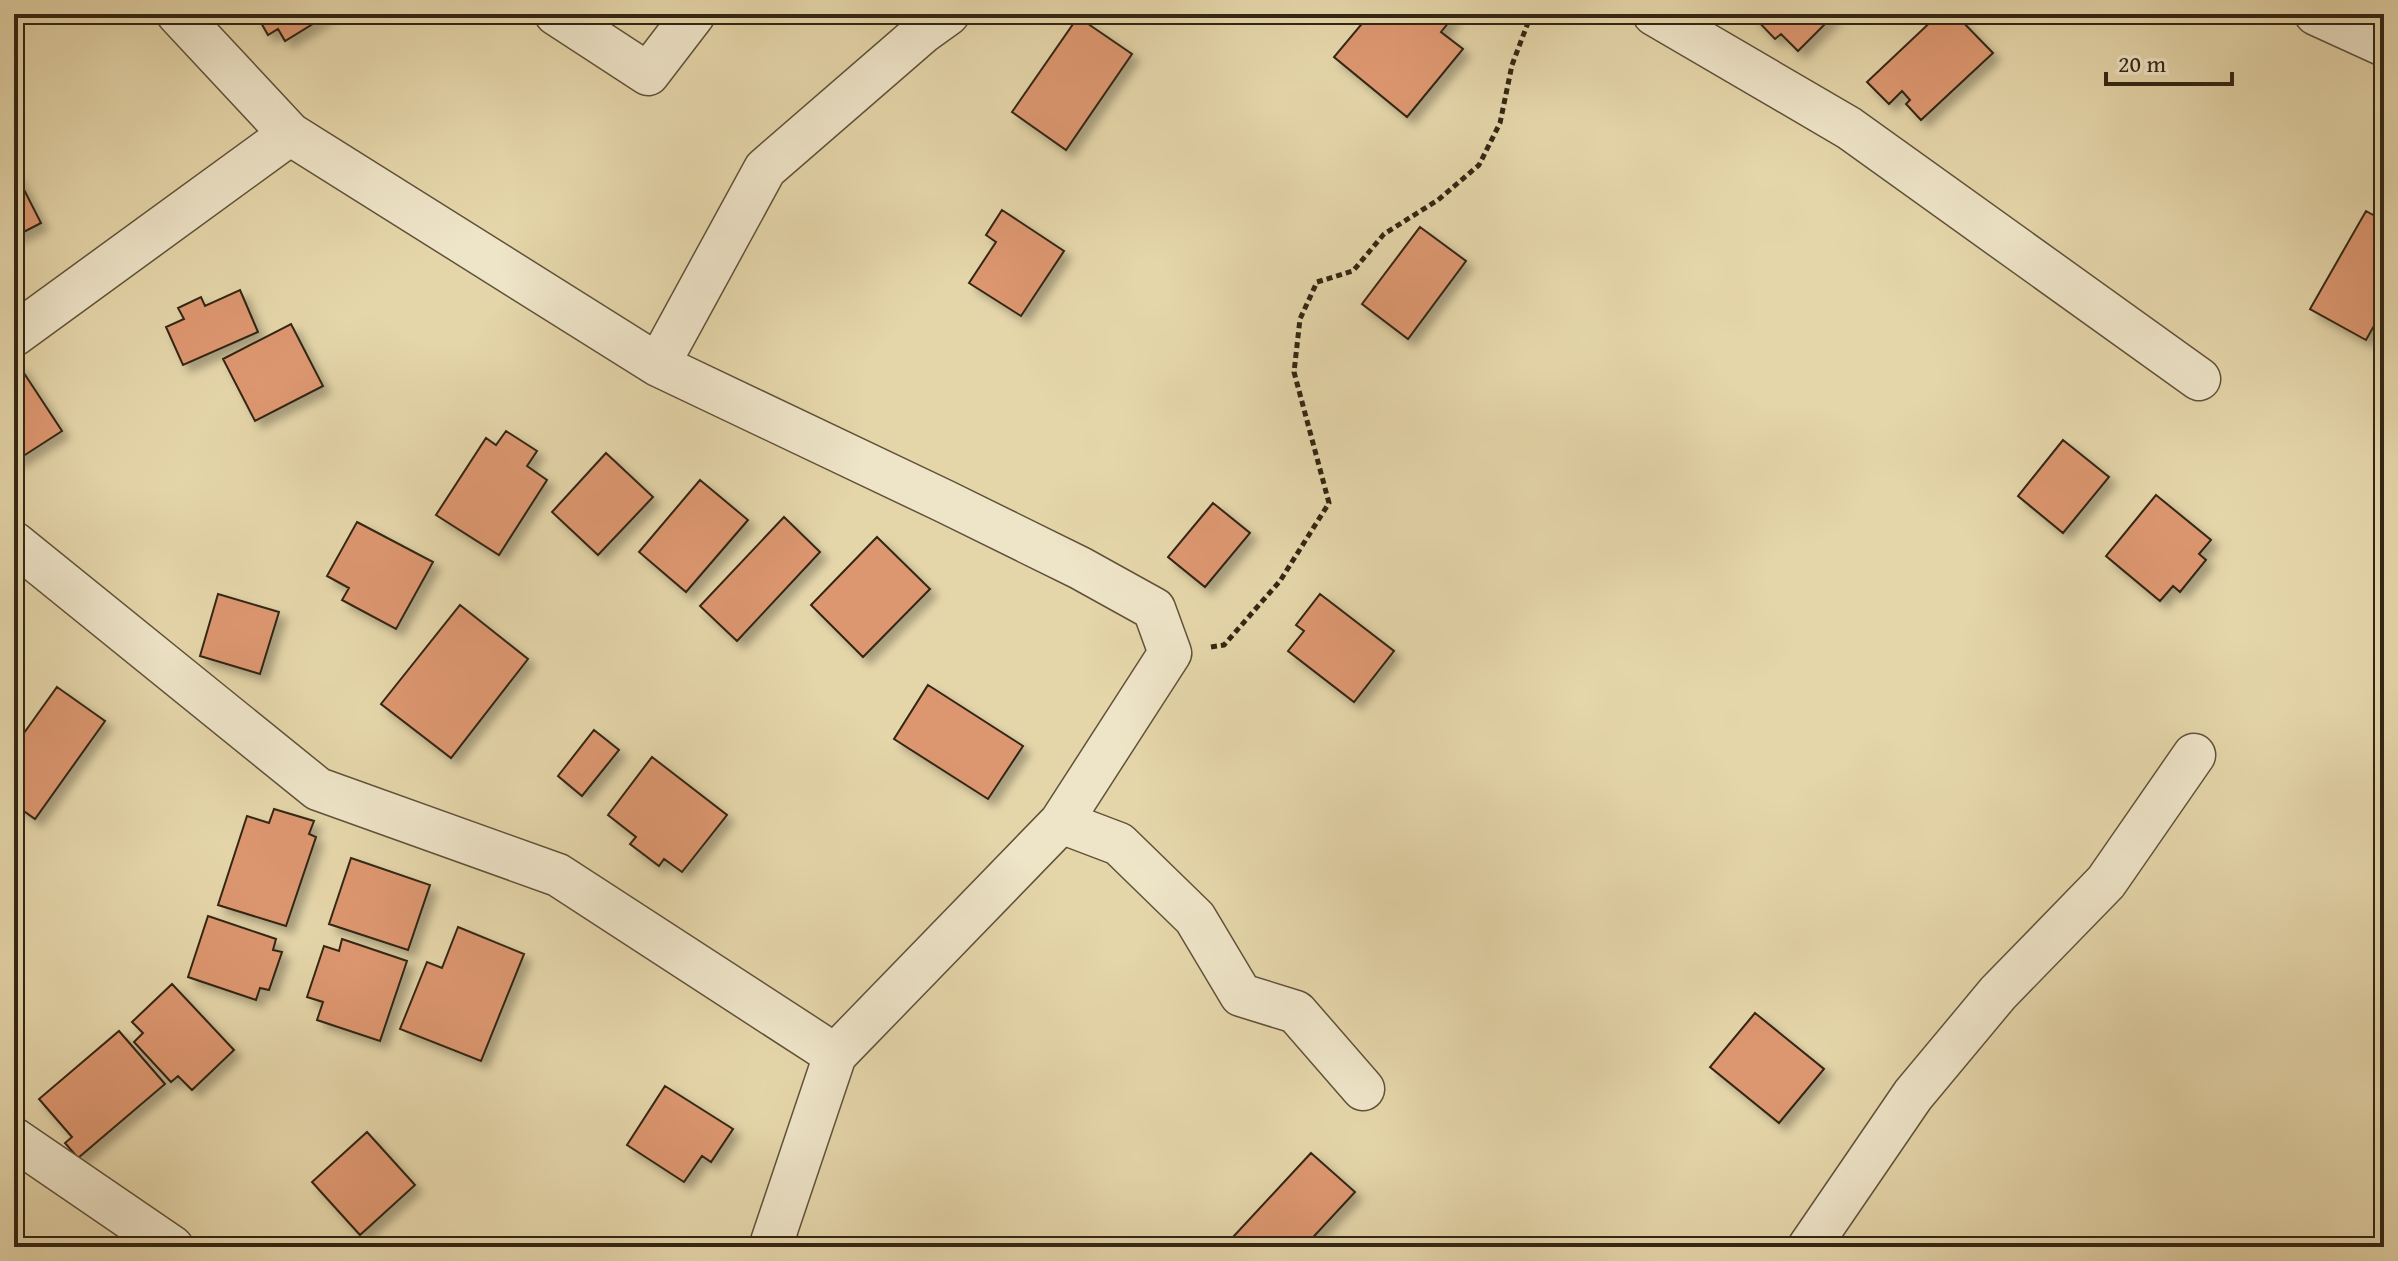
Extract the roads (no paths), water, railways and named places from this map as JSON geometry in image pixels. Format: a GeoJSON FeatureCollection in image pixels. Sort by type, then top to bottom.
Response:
{"type":"FeatureCollection","features":[{"type":"Feature","properties":{"kind":"street"},"geometry":{"type":"LineString","coordinates":[[178,14],[290,134],[658,365],[944,501],[1080,568],[1154,609],[1170,653],[1061,822],[835,1055],[772,1242],[779,1247]]}},
{"type":"Feature","properties":{"kind":"street"},"geometry":{"type":"LineString","coordinates":[[556,14],[648,74],[694,14]]}},
{"type":"Feature","properties":{"kind":"street"},"geometry":{"type":"LineString","coordinates":[[1654,14],[1849,128],[2199,379]]}},
{"type":"Feature","properties":{"kind":"street"},"geometry":{"type":"LineString","coordinates":[[2316,14],[2384,45]]}},
{"type":"Feature","properties":{"kind":"street"},"geometry":{"type":"LineString","coordinates":[[658,365],[765,169],[925,20]]}},
{"type":"Feature","properties":{"kind":"street"},"geometry":{"type":"LineString","coordinates":[[14,335],[290,134]]}},
{"type":"Feature","properties":{"kind":"street"},"geometry":{"type":"LineString","coordinates":[[14,543],[318,789],[558,875],[835,1055]]}},
{"type":"Feature","properties":{"kind":"street"},"geometry":{"type":"LineString","coordinates":[[1809,1247],[1913,1095],[1998,993],[2106,882],[2194,755]]}},
{"type":"Feature","properties":{"kind":"street"},"geometry":{"type":"LineString","coordinates":[[1061,822],[1119,844],[1195,918],[1241,995],[1296,1012],[1363,1089]]}},
{"type":"Feature","properties":{"kind":"street"},"geometry":{"type":"LineString","coordinates":[[14,1139],[172,1247]]}}]}
